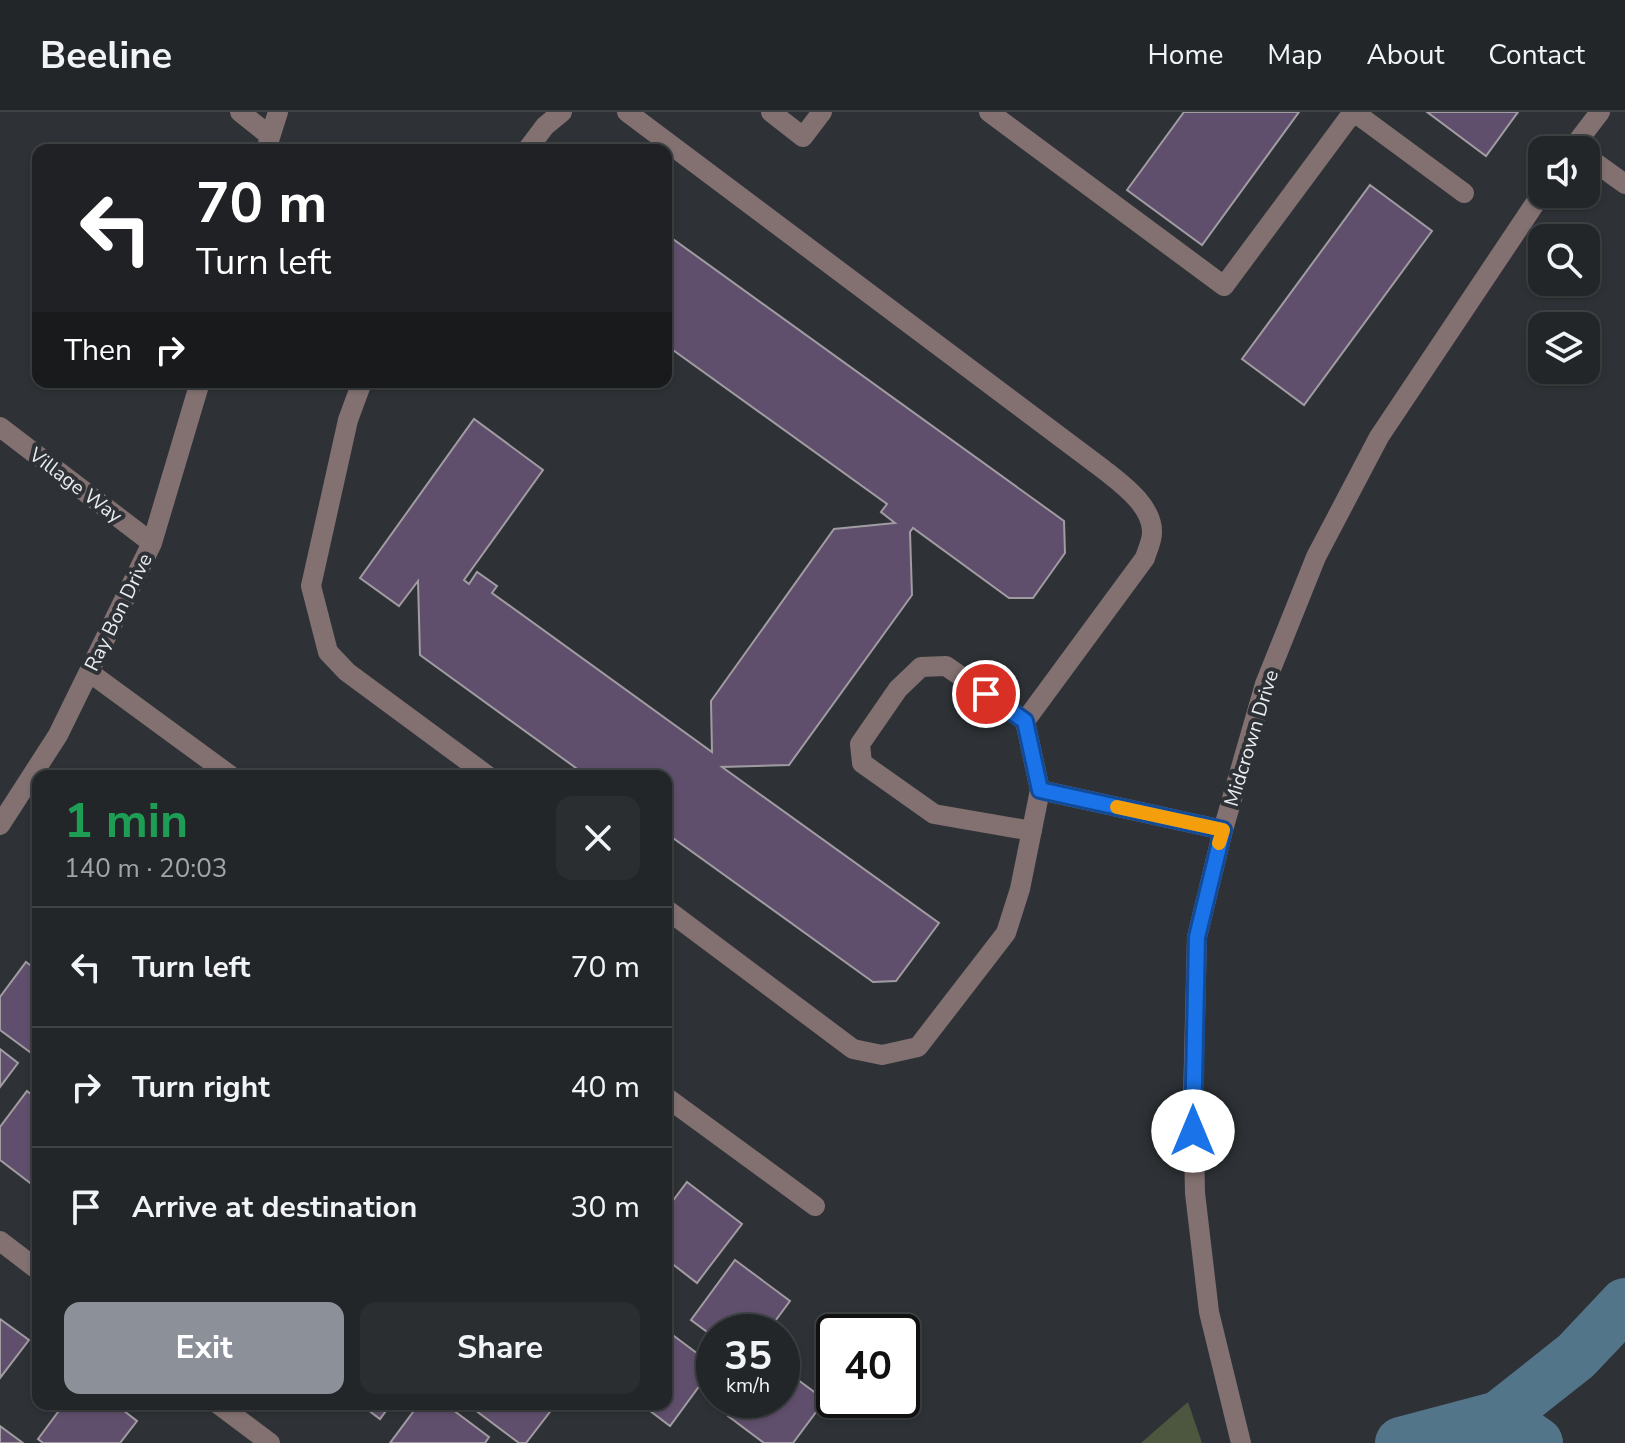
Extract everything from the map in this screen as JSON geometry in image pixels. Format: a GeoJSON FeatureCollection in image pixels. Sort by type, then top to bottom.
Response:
{"type":"FeatureCollection","features":[{"type":"Feature","properties":{"kind":"street"},"geometry":{"type":"LineString","coordinates":[[240,112],[268,143]]}},
{"type":"Feature","properties":{"kind":"street"},"geometry":{"type":"LineString","coordinates":[[268,143],[278,112]]}},
{"type":"Feature","properties":{"kind":"street"},"geometry":{"type":"LineString","coordinates":[[532,144],[545,126],[562,112]]}},
{"type":"Feature","properties":{"kind":"street"},"geometry":{"type":"LineString","coordinates":[[627,112],[670,144]]}},
{"type":"Feature","properties":{"kind":"street"},"geometry":{"type":"LineString","coordinates":[[771,112],[803,137],[822,112]]}},
{"type":"Feature","properties":{"kind":"street"},"geometry":{"type":"LineString","coordinates":[[989,112],[1224,286],[1353,112],[1464,193]]}},
{"type":"Feature","properties":{"kind":"street"},"geometry":{"type":"LineString","coordinates":[[1586,136],[1600,112]]}},
{"type":"Feature","properties":{"kind":"street"},"geometry":{"type":"LineString","coordinates":[[672,146],[1103,469],[1133,494],[1148,516],[1153,533],[1145,558],[1025,721]]}},
{"type":"Feature","properties":{"kind":"street"},"geometry":{"type":"LineString","coordinates":[[1600,167],[1625,184]]}},
{"type":"Feature","properties":{"kind":"street","name":"Midcrown Drive"},"geometry":{"type":"LineString","coordinates":[[1238,1434],[1209,1312],[1194,1162],[1197,937],[1223,830],[1265,684],[1316,557],[1379,437],[1532,208]]}},
{"type":"Feature","properties":{"kind":"street","name":"Ray Bon Drive"},"geometry":{"type":"LineString","coordinates":[[36,770],[50,749],[152,543],[198,388]]}},
{"type":"Feature","properties":{"kind":"street"},"geometry":{"type":"LineString","coordinates":[[360,388],[348,420],[311,586],[316,616],[328,652],[347,672],[480,770]]}},
{"type":"Feature","properties":{"kind":"street","name":"Village Way"},"geometry":{"type":"LineString","coordinates":[[0,427],[152,543]]}},
{"type":"Feature","properties":{"kind":"street"},"geometry":{"type":"LineString","coordinates":[[672,913],[853,1049],[882,1055],[918,1047],[1006,933],[1032,831],[1040,790],[1025,721],[946,666],[921,667],[898,689],[860,744],[862,763],[934,814],[1032,831]]}},
{"type":"Feature","properties":{"kind":"street"},"geometry":{"type":"LineString","coordinates":[[89,672],[223,770]]}},
{"type":"Feature","properties":{"kind":"street","name":"Ray Bon Drive"},"geometry":{"type":"LineString","coordinates":[[0,825],[32,776]]}},
{"type":"Feature","properties":{"kind":"street"},"geometry":{"type":"LineString","coordinates":[[1040,790],[1223,830]]}},
{"type":"Feature","properties":{"kind":"street"},"geometry":{"type":"LineString","coordinates":[[672,1101],[815,1206]]}},
{"type":"Feature","properties":{"kind":"street"},"geometry":{"type":"LineString","coordinates":[[0,1241],[32,1265]]}},
{"type":"Feature","properties":{"kind":"street"},"geometry":{"type":"LineString","coordinates":[[226,1410],[270,1443]]}},
{"type":"Feature","properties":{"kind":"green space"},"geometry":{"type":"Polygon","coordinates":[[[1188,1402],[1202,1443],[1141,1443],[1188,1402]]]}},
{"type":"Feature","properties":{"kind":"building"},"geometry":{"type":"Polygon","coordinates":[[[1184,112],[1299,112],[1202,245],[1127,190],[1184,112]]]}},
{"type":"Feature","properties":{"kind":"building"},"geometry":{"type":"Polygon","coordinates":[[[1427,112],[1518,112],[1486,156],[1427,112]]]}},
{"type":"Feature","properties":{"kind":"building"},"geometry":{"type":"Polygon","coordinates":[[[1370,185],[1432,231],[1304,405],[1242,359],[1370,185]]]}},
{"type":"Feature","properties":{"kind":"building"},"geometry":{"type":"Polygon","coordinates":[[[672,238],[1064,521],[1065,553],[1033,598],[1009,598],[913,528],[910,532],[912,595],[789,765],[722,767],[939,923],[896,981],[873,982],[672,837],[672,770],[579,770],[420,655],[418,581],[399,606],[360,578],[474,419],[543,470],[464,580],[469,584],[477,572],[497,586],[492,593],[712,752],[711,701],[834,529],[895,523],[881,512],[887,504],[672,349],[672,238]]]}},
{"type":"Feature","properties":{"kind":"building"},"geometry":{"type":"Polygon","coordinates":[[[26,962],[32,966],[32,1054],[0,1030],[0,997],[26,962]]]}},
{"type":"Feature","properties":{"kind":"building"},"geometry":{"type":"Polygon","coordinates":[[[0,1049],[18,1063],[0,1087],[0,1049]]]}},
{"type":"Feature","properties":{"kind":"building"},"geometry":{"type":"Polygon","coordinates":[[[27,1091],[32,1095],[32,1184],[0,1160],[0,1127],[27,1091]]]}},
{"type":"Feature","properties":{"kind":"building"},"geometry":{"type":"Polygon","coordinates":[[[687,1182],[742,1224],[697,1283],[672,1264],[672,1202],[687,1182]]]}},
{"type":"Feature","properties":{"kind":"building"},"geometry":{"type":"Polygon","coordinates":[[[735,1260],[790,1301],[780,1314],[696,1314],[696,1324],[691,1320],[735,1260]]]}},
{"type":"Feature","properties":{"kind":"building"},"geometry":{"type":"Polygon","coordinates":[[[0,1319],[29,1340],[0,1378],[0,1319]]]}},
{"type":"Feature","properties":{"kind":"building"},"geometry":{"type":"Polygon","coordinates":[[[672,1334],[696,1352],[696,1391],[670,1426],[649,1410],[672,1410],[672,1334]]]}},
{"type":"Feature","properties":{"kind":"building"},"geometry":{"type":"Polygon","coordinates":[[[800,1381],[816,1393],[816,1412],[793,1443],[764,1443],[731,1418],[800,1418],[800,1381]]]}},
{"type":"Feature","properties":{"kind":"building"},"geometry":{"type":"Polygon","coordinates":[[[60,1410],[123,1410],[137,1421],[120,1443],[43,1443],[38,1439],[60,1410]]]}},
{"type":"Feature","properties":{"kind":"building"},"geometry":{"type":"Polygon","coordinates":[[[368,1410],[387,1410],[380,1419],[368,1410]]]}},
{"type":"Feature","properties":{"kind":"building"},"geometry":{"type":"Polygon","coordinates":[[[415,1410],[453,1410],[489,1437],[485,1443],[390,1443],[415,1410]]]}},
{"type":"Feature","properties":{"kind":"building"},"geometry":{"type":"Polygon","coordinates":[[[475,1410],[551,1410],[526,1443],[519,1443],[475,1410]]]}},
{"type":"Feature","properties":{"kind":"building"},"geometry":{"type":"Polygon","coordinates":[[[0,1426],[23,1443],[0,1443],[0,1426]]]}},
{"type":"Feature","properties":{"kind":"waterway"},"geometry":{"type":"LineString","coordinates":[[1499,1417],[1576,1356],[1625,1304]]}},
{"type":"Feature","properties":{"kind":"waterway"},"geometry":{"type":"LineString","coordinates":[[1401,1443],[1499,1417],[1537,1443]]}},
{"type":"Feature","properties":{"kind":"slow traffic"},"geometry":{"type":"LineString","coordinates":[[1117,807],[1223,830],[1219,843]]}},
{"type":"Feature","properties":{"kind":"route"},"geometry":{"type":"LineString","coordinates":[[986,694],[1025,721],[1040,790],[1223,830],[1197,937],[1193,1131]]}}]}
